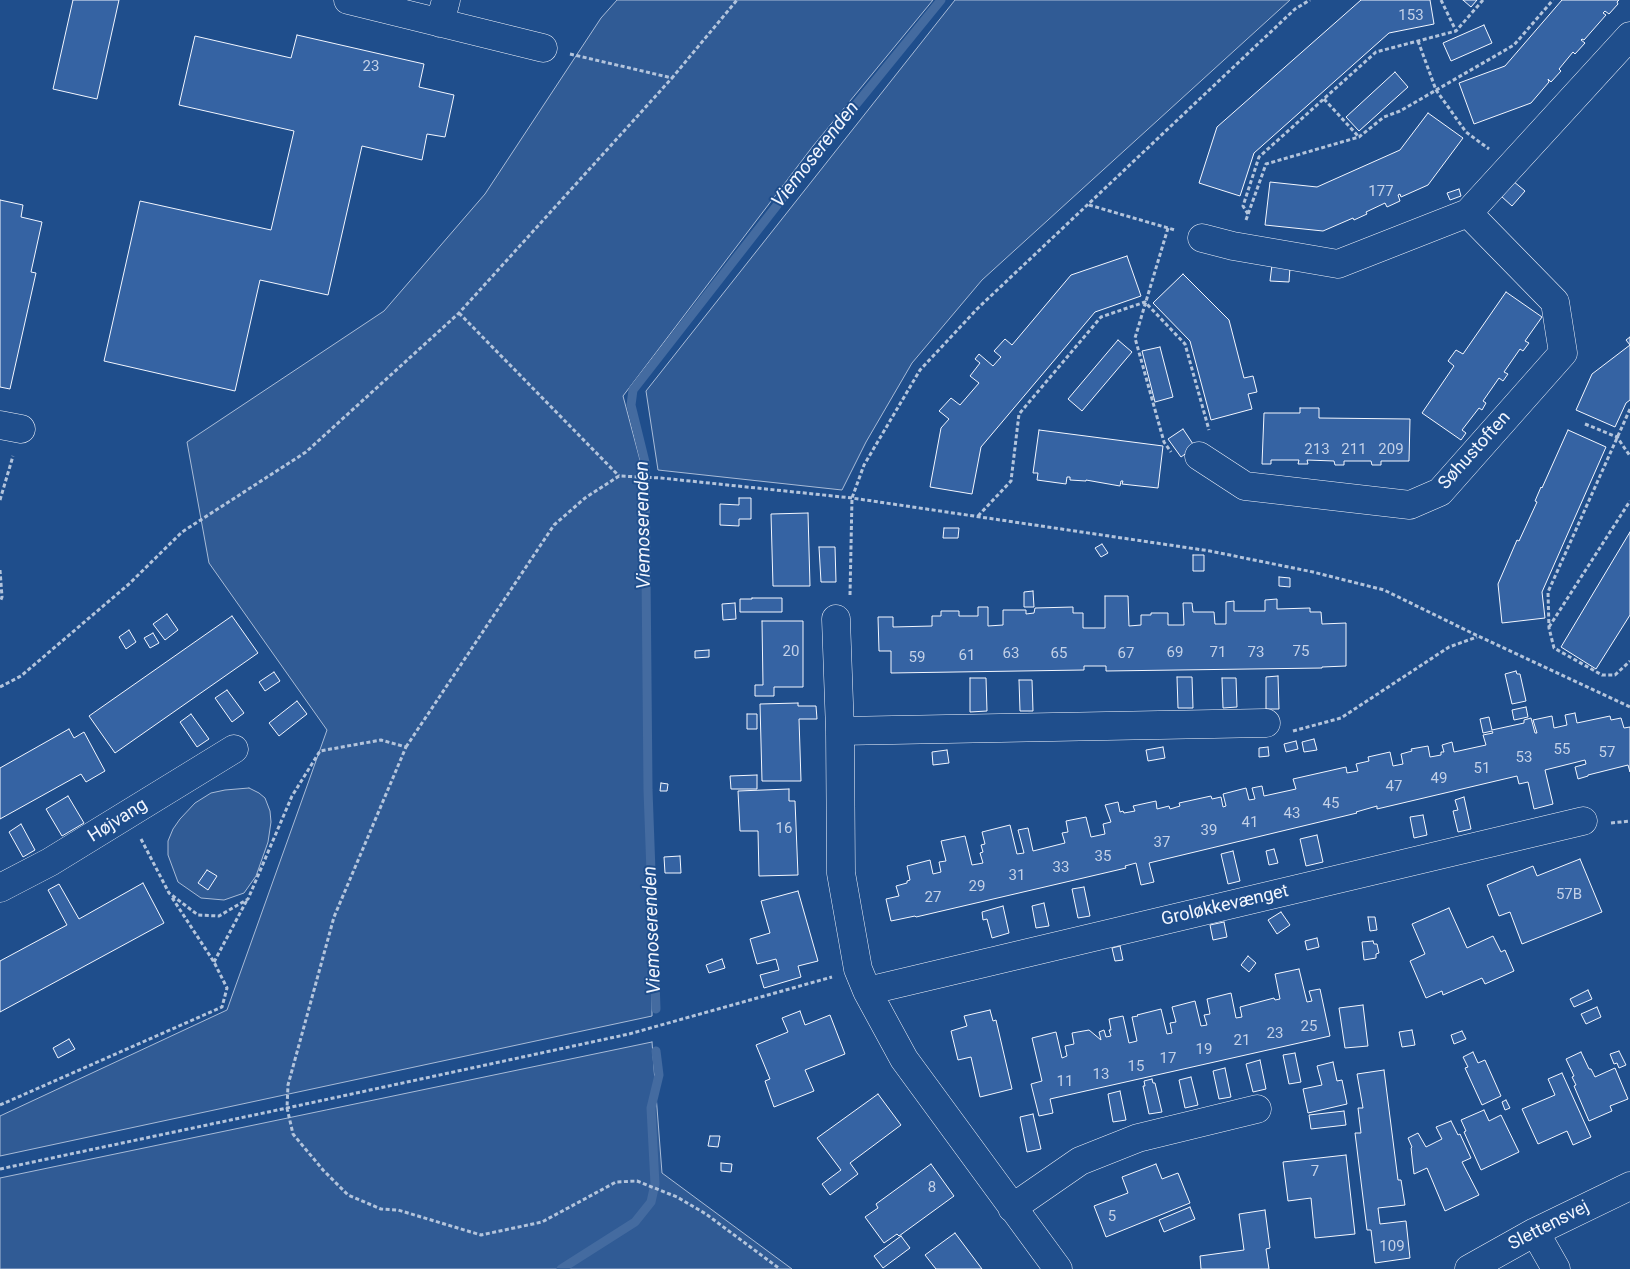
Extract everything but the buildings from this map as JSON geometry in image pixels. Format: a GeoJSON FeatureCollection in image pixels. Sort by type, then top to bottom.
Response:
{"type":"FeatureCollection","features":[{"type":"Feature","properties":{"kind":"street"},"geometry":{"type":"LineString","coordinates":[[348,0],[443,11],[543,48]]}},
{"type":"Feature","properties":{"kind":"street"},"geometry":{"type":"LineString","coordinates":[[1202,238],[1233,246],[1338,264],[1468,213],[1630,36]]}},
{"type":"Feature","properties":{"kind":"street","name":"Søhustoften"},"geometry":{"type":"LineString","coordinates":[[1199,456],[1245,486],[1410,505],[1440,492],[1563,353],[1555,302],[1468,213]]}},
{"type":"Feature","properties":{"kind":"street"},"geometry":{"type":"LineString","coordinates":[[836,619],[840,731],[841,873],[863,980],[904,1059],[1058,1269]]}},
{"type":"Feature","properties":{"kind":"street"},"geometry":{"type":"LineString","coordinates":[[840,731],[1266,723]]}},
{"type":"Feature","properties":{"kind":"street","name":"Højvang"},"geometry":{"type":"LineString","coordinates":[[0,888],[50,862],[234,749]]}},
{"type":"Feature","properties":{"kind":"street","name":"Groløkkevænget"},"geometry":{"type":"LineString","coordinates":[[863,980],[1583,822]]}},
{"type":"Feature","properties":{"kind":"street"},"geometry":{"type":"LineString","coordinates":[[1012,1208],[1080,1161],[1138,1138],[1257,1109]]}},
{"type":"Feature","properties":{"kind":"street","name":"Slettensvej"},"geometry":{"type":"LineString","coordinates":[[1470,1269],[1535,1232],[1630,1186]]}},
{"type":"Feature","properties":{"kind":"street"},"geometry":{"type":"LineString","coordinates":[[1535,1232],[1556,1269]]}},
{"type":"Feature","properties":{"kind":"path"},"geometry":{"type":"LineString","coordinates":[[0,687],[21,676],[129,584],[182,532],[306,452],[459,313],[672,78],[737,0]]}},
{"type":"Feature","properties":{"kind":"path"},"geometry":{"type":"LineString","coordinates":[[836,619],[850,596],[852,498],[864,465],[920,370],[977,309],[1295,9],[1310,0]]}},
{"type":"Feature","properties":{"kind":"path"},"geometry":{"type":"LineString","coordinates":[[1441,0],[1456,31]]}},
{"type":"Feature","properties":{"kind":"path"},"geometry":{"type":"LineString","coordinates":[[1248,215],[1243,206],[1259,157],[1376,52],[1456,31],[1484,0]]}},
{"type":"Feature","properties":{"kind":"path"},"geometry":{"type":"LineString","coordinates":[[1233,246],[1248,215],[1266,164],[1359,136],[1384,117],[1400,111],[1514,45],[1553,0]]}},
{"type":"Feature","properties":{"kind":"path"},"geometry":{"type":"LineString","coordinates":[[1418,41],[1436,90],[1466,132],[1511,167]]}},
{"type":"Feature","properties":{"kind":"path"},"geometry":{"type":"LineString","coordinates":[[543,48],[672,78]]}},
{"type":"Feature","properties":{"kind":"path"},"geometry":{"type":"LineString","coordinates":[[1324,99],[1359,136]]}},
{"type":"Feature","properties":{"kind":"path"},"geometry":{"type":"LineString","coordinates":[[1089,204],[1202,238]]}},
{"type":"Feature","properties":{"kind":"path"},"geometry":{"type":"LineString","coordinates":[[1145,302],[1185,344],[1211,438],[1199,456],[1178,463],[1164,442],[1135,338],[1145,302],[1168,228]]}},
{"type":"Feature","properties":{"kind":"path"},"geometry":{"type":"LineString","coordinates":[[977,516],[1011,481],[1019,414],[1101,317],[1145,302]]}},
{"type":"Feature","properties":{"kind":"path"},"geometry":{"type":"LineString","coordinates":[[459,313],[619,476]]}},
{"type":"Feature","properties":{"kind":"path"},"geometry":{"type":"LineString","coordinates":[[1630,408],[1548,592],[1548,628],[1554,648],[1602,675],[1615,675],[1630,660]]}},
{"type":"Feature","properties":{"kind":"path"},"geometry":{"type":"LineString","coordinates":[[1585,424],[1617,438],[1630,456]]}},
{"type":"Feature","properties":{"kind":"path"},"geometry":{"type":"LineString","coordinates":[[0,500],[10,427]]}},
{"type":"Feature","properties":{"kind":"path"},"geometry":{"type":"LineString","coordinates":[[780,1269],[706,1214],[677,1197],[637,1181],[616,1182],[542,1222],[481,1235],[398,1210],[380,1209],[348,1194],[323,1170],[293,1134],[287,1108],[288,1085],[334,917],[406,747],[554,525],[585,498],[619,476],[661,478],[852,498],[1210,551],[1313,572],[1384,590],[1478,636],[1630,706]]}},
{"type":"Feature","properties":{"kind":"path"},"geometry":{"type":"LineString","coordinates":[[1548,628],[1630,501]]}},
{"type":"Feature","properties":{"kind":"path"},"geometry":{"type":"LineString","coordinates":[[0,570],[2,598],[0,602]]}},
{"type":"Feature","properties":{"kind":"path"},"geometry":{"type":"LineString","coordinates":[[1266,723],[1292,731],[1341,718],[1449,647],[1478,636]]}},
{"type":"Feature","properties":{"kind":"path"},"geometry":{"type":"LineString","coordinates":[[214,962],[248,899],[292,796],[320,751],[381,740],[406,747]]}},
{"type":"Feature","properties":{"kind":"path"},"geometry":{"type":"LineString","coordinates":[[0,1105],[222,1007],[227,988],[214,962],[169,893],[129,814]]}},
{"type":"Feature","properties":{"kind":"path"},"geometry":{"type":"LineString","coordinates":[[169,893],[198,915],[220,916],[248,899]]}},
{"type":"Feature","properties":{"kind":"path"},"geometry":{"type":"LineString","coordinates":[[0,1169],[629,1034],[863,980]]}},
{"type":"Feature","properties":{"kind":"shaded area"},"geometry":{"type":"Polygon","coordinates":[[[617,0],[933,0],[813,146],[623,396],[648,490],[652,1016],[0,1156],[0,1116],[227,1010],[327,730],[209,563],[187,442],[384,311],[485,194],[601,18],[617,0]]]}},
{"type":"Feature","properties":{"kind":"shaded area"},"geometry":{"type":"Polygon","coordinates":[[[955,0],[1290,0],[982,280],[912,363],[866,442],[842,490],[658,470],[646,391],[955,0]]]}},
{"type":"Feature","properties":{"kind":"shaded area"},"geometry":{"type":"Polygon","coordinates":[[[249,788],[265,798],[270,811],[271,822],[268,842],[256,876],[244,893],[224,900],[201,898],[178,882],[168,855],[168,841],[173,829],[195,803],[211,793],[249,788]]]}},
{"type":"Feature","properties":{"kind":"shaded area"},"geometry":{"type":"Polygon","coordinates":[[[652,1042],[662,1173],[792,1269],[0,1269],[0,1178],[652,1042]]]}},
{"type":"Feature","properties":{"kind":"waterway","name":"Viemoserenden"},"geometry":{"type":"LineString","coordinates":[[656,1009],[648,790],[645,462],[631,405],[633,390],[845,118],[941,0]]}},
{"type":"Feature","properties":{"kind":"waterway","name":"Viemoserenden"},"geometry":{"type":"LineString","coordinates":[[561,1269],[635,1222],[651,1202],[655,1184],[651,1108],[659,1075],[656,1051]]}}]}
